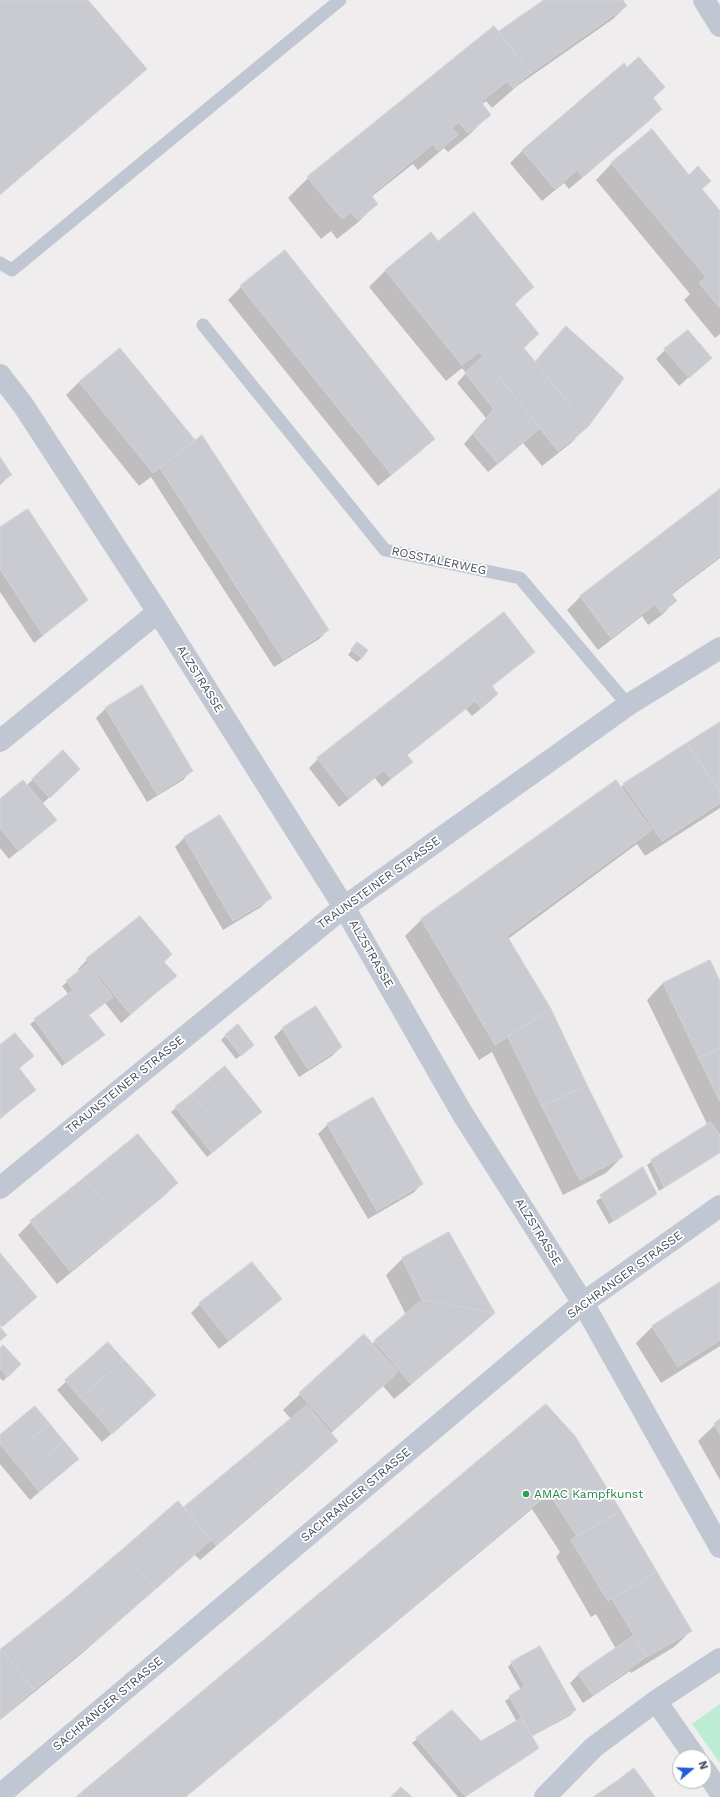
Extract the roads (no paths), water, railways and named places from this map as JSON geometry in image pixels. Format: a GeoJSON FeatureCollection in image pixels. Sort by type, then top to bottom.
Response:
{"type":"FeatureCollection","features":[{"type":"Feature","properties":{"kind":"street"},"geometry":{"type":"LineString","coordinates":[[704,0],[720,26]]}},
{"type":"Feature","properties":{"kind":"street","name":"ALZSTRASSE"},"geometry":{"type":"LineString","coordinates":[[0,375],[23,405],[158,612],[344,907],[462,1113],[583,1303],[720,1547]]}},
{"type":"Feature","properties":{"kind":"street"},"geometry":{"type":"LineString","coordinates":[[0,741],[158,612]]}},
{"type":"Feature","properties":{"kind":"street","name":"TRAUNSTEINER STRASSE"},"geometry":{"type":"LineString","coordinates":[[0,1188],[344,907],[628,705],[720,648]]}},
{"type":"Feature","properties":{"kind":"street","name":"SACHRANGER STRASSE"},"geometry":{"type":"LineString","coordinates":[[0,1795],[583,1303],[720,1206]]}},
{"type":"Feature","properties":{"kind":"street"},"geometry":{"type":"LineString","coordinates":[[545,1797],[594,1747],[656,1701],[720,1659]]}},
{"type":"Feature","properties":{"kind":"street"},"geometry":{"type":"LineString","coordinates":[[656,1701],[690,1749]]}},
{"type":"Feature","properties":{"kind":"street"},"geometry":{"type":"LineString","coordinates":[[712,1780],[720,1792]]}},
{"type":"Feature","properties":{"kind":"lane"},"geometry":{"type":"LineString","coordinates":[[0,263],[12,270],[340,0]]}},
{"type":"Feature","properties":{"kind":"lane","name":"ROSSTALERWEG"},"geometry":{"type":"LineString","coordinates":[[203,325],[385,550],[520,578],[628,705]]}},
{"type":"Feature","properties":{"kind":"place","name":"AMAC Kampfkunst"},"geometry":{"type":"Point","coordinates":[526,1494]}}]}
